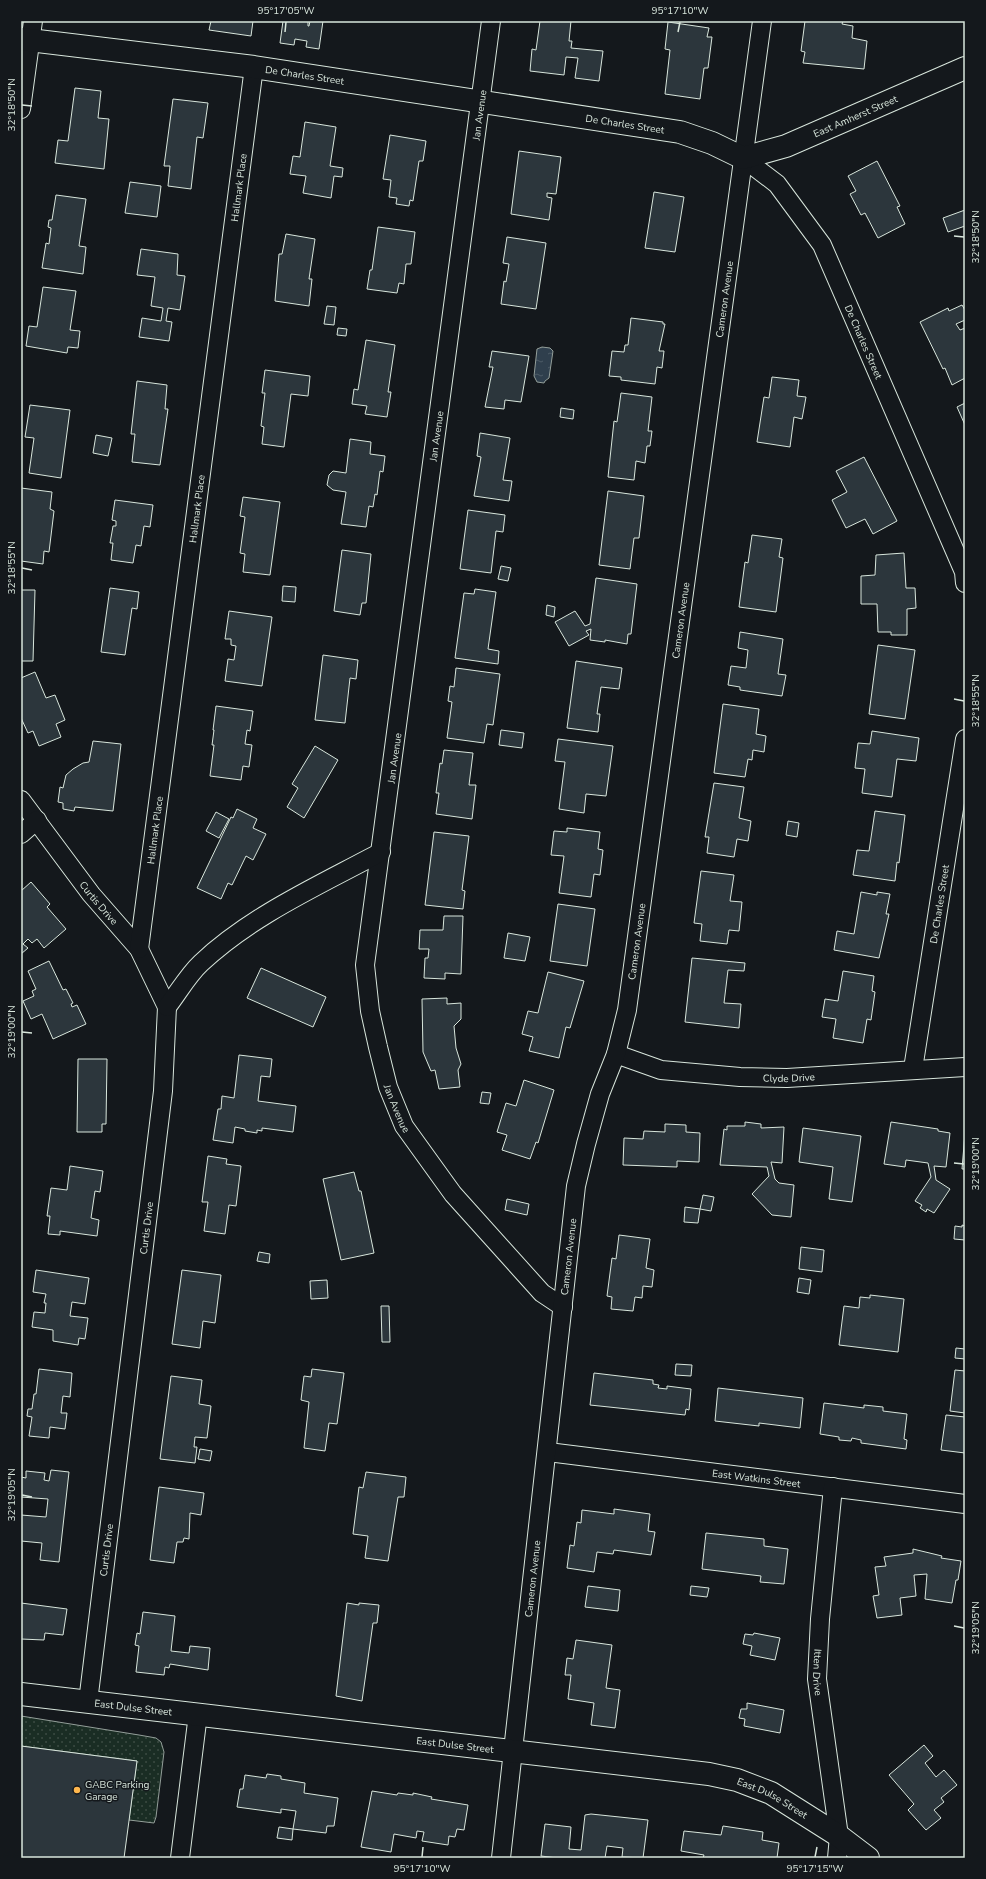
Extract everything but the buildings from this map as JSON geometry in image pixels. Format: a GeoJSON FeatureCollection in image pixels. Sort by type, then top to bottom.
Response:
{"type":"FeatureCollection","features":[{"type":"Feature","properties":{"kind":"street","name":"Jan Avenue"},"geometry":{"type":"LineString","coordinates":[[491,21],[366,965],[370,1011],[388,1087],[404,1126],[452,1194],[542,1293],[563,1306]]}},
{"type":"Feature","properties":{"kind":"street","name":"Cameron Avenue"},"geometry":{"type":"LineString","coordinates":[[500,1858],[548,1452],[576,1186],[600,1094],[616,1054],[627,1010],[762,21]]}},
{"type":"Feature","properties":{"kind":"street","name":"De Charles Street"},"geometry":{"type":"LineString","coordinates":[[28,34],[680,132],[712,143],[743,158],[777,184],[822,245],[965,576]]}},
{"type":"Feature","properties":{"kind":"street"},"geometry":{"type":"LineString","coordinates":[[21,109],[28,34]]}},
{"type":"Feature","properties":{"kind":"street","name":"Hallmark Place"},"geometry":{"type":"LineString","coordinates":[[139,949],[254,67]]}},
{"type":"Feature","properties":{"kind":"street","name":"East Amherst Street"},"geometry":{"type":"LineString","coordinates":[[743,158],[786,146],[965,68]]}},
{"type":"Feature","properties":{"kind":"street","name":"De Charles Street"},"geometry":{"type":"LineString","coordinates":[[912,1069],[965,739]]}},
{"type":"Feature","properties":{"kind":"street","name":"Curtis Drive"},"geometry":{"type":"LineString","coordinates":[[21,800],[91,894],[139,949],[167,1006],[163,1091],[88,1702]]}},
{"type":"Feature","properties":{"kind":"street"},"geometry":{"type":"LineString","coordinates":[[21,834],[37,820]]}},
{"type":"Feature","properties":{"kind":"street"},"geometry":{"type":"LineString","coordinates":[[167,1006],[200,964],[253,923],[287,902],[381,852]]}},
{"type":"Feature","properties":{"kind":"street","name":"Clyde Drive"},"geometry":{"type":"LineString","coordinates":[[616,1054],[661,1070],[740,1077],[787,1078],[965,1066]]}},
{"type":"Feature","properties":{"kind":"street","name":"East Watkins Street"},"geometry":{"type":"LineString","coordinates":[[548,1452],[965,1504]]}},
{"type":"Feature","properties":{"kind":"street","name":"Itten Drive"},"geometry":{"type":"LineString","coordinates":[[834,1487],[820,1619],[817,1679],[839,1836],[837,1858]]}},
{"type":"Feature","properties":{"kind":"street","name":"East Dulse Street"},"geometry":{"type":"LineString","coordinates":[[21,1694],[709,1774],[737,1780],[771,1793],[839,1836],[868,1858]]}},
{"type":"Feature","properties":{"kind":"street"},"geometry":{"type":"LineString","coordinates":[[180,1858],[198,1714]]}},
{"type":"Feature","properties":{"kind":"green space"},"geometry":{"type":"Polygon","coordinates":[[[21,1716],[156,1738],[161,1742],[164,1752],[154,1823],[129,1820],[137,1761],[21,1746],[21,1716]]]}},
{"type":"Feature","properties":{"kind":"water"},"geometry":{"type":"Polygon","coordinates":[[[542,347],[550,348],[553,351],[549,378],[544,383],[537,382],[534,376],[537,349],[542,347]]]}},
{"type":"Feature","properties":{"kind":"place","name":"GABC Parking Garage"},"geometry":{"type":"Point","coordinates":[77,1790]}}]}
